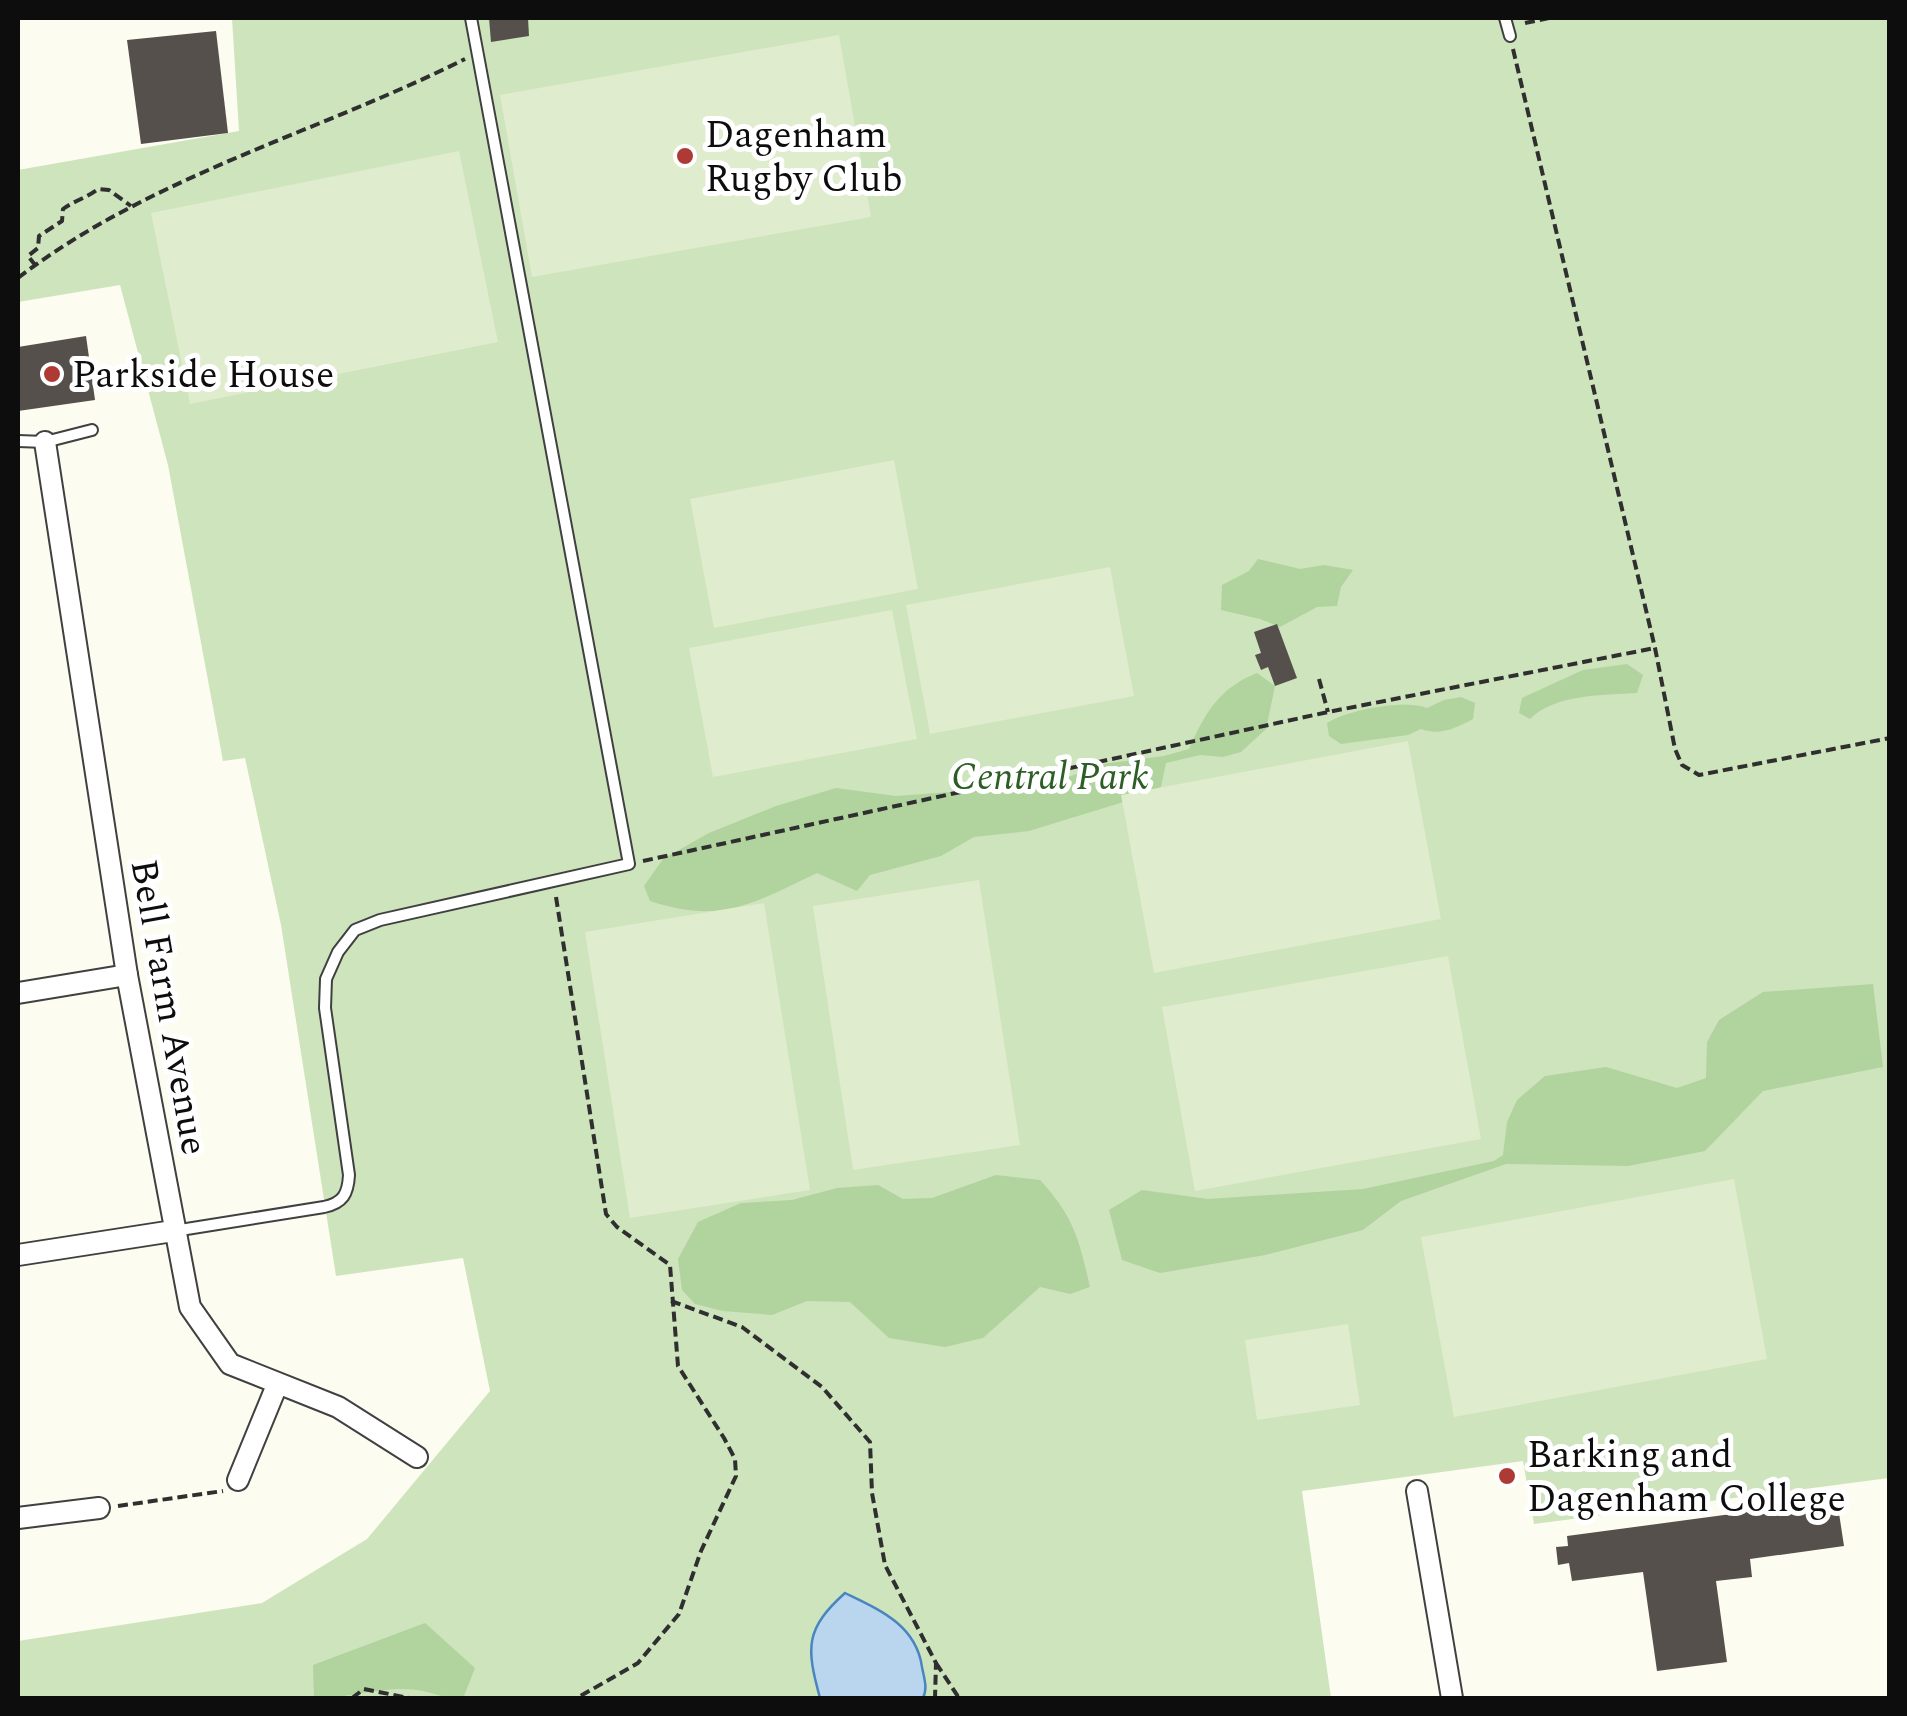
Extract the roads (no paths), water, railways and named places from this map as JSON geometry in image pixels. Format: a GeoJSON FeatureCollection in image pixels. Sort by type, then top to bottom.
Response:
{"type":"FeatureCollection","features":[{"type":"Feature","properties":{"kind":"street","name":"Bell Farm Avenue"},"geometry":{"type":"LineString","coordinates":[[45,442],[127,975],[190,1308],[230,1364],[338,1407],[417,1458]]}},
{"type":"Feature","properties":{"kind":"street"},"geometry":{"type":"LineString","coordinates":[[18,994],[127,975]]}},
{"type":"Feature","properties":{"kind":"street"},"geometry":{"type":"LineString","coordinates":[[18,1255],[173,1231]]}},
{"type":"Feature","properties":{"kind":"street"},"geometry":{"type":"LineString","coordinates":[[238,1480],[277,1385]]}},
{"type":"Feature","properties":{"kind":"street"},"geometry":{"type":"LineString","coordinates":[[1418,1491],[1452,1698]]}},
{"type":"Feature","properties":{"kind":"street"},"geometry":{"type":"LineString","coordinates":[[18,1518],[99,1508]]}},
{"type":"Feature","properties":{"kind":"lane"},"geometry":{"type":"LineString","coordinates":[[173,1231],[324,1207],[346,1196],[349,1175],[324,1008],[326,979],[338,952],[356,930],[380,920],[629,864],[471,18]]}},
{"type":"Feature","properties":{"kind":"lane"},"geometry":{"type":"LineString","coordinates":[[1505,18],[1510,36]]}},
{"type":"Feature","properties":{"kind":"lane"},"geometry":{"type":"LineString","coordinates":[[18,442],[45,442],[92,430]]}},
{"type":"Feature","properties":{"kind":"water"},"geometry":{"type":"Polygon","coordinates":[[[845,1593],[894,1621],[912,1640],[925,1679],[923,1698],[820,1698],[812,1665],[812,1640],[822,1617],[845,1593]]]}},
{"type":"Feature","properties":{"kind":"place","name":"Dagenham Rugby Club"},"geometry":{"type":"Point","coordinates":[685,156]}},
{"type":"Feature","properties":{"kind":"place","name":"Parkside House"},"geometry":{"type":"Point","coordinates":[52,374]}},
{"type":"Feature","properties":{"kind":"place","name":"Barking and Dagenham College"},"geometry":{"type":"Point","coordinates":[1507,1476]}},
{"type":"Feature","properties":{"kind":"park label","name":"Central Park"},"geometry":{"type":"Point","coordinates":[1050,776]}}]}
